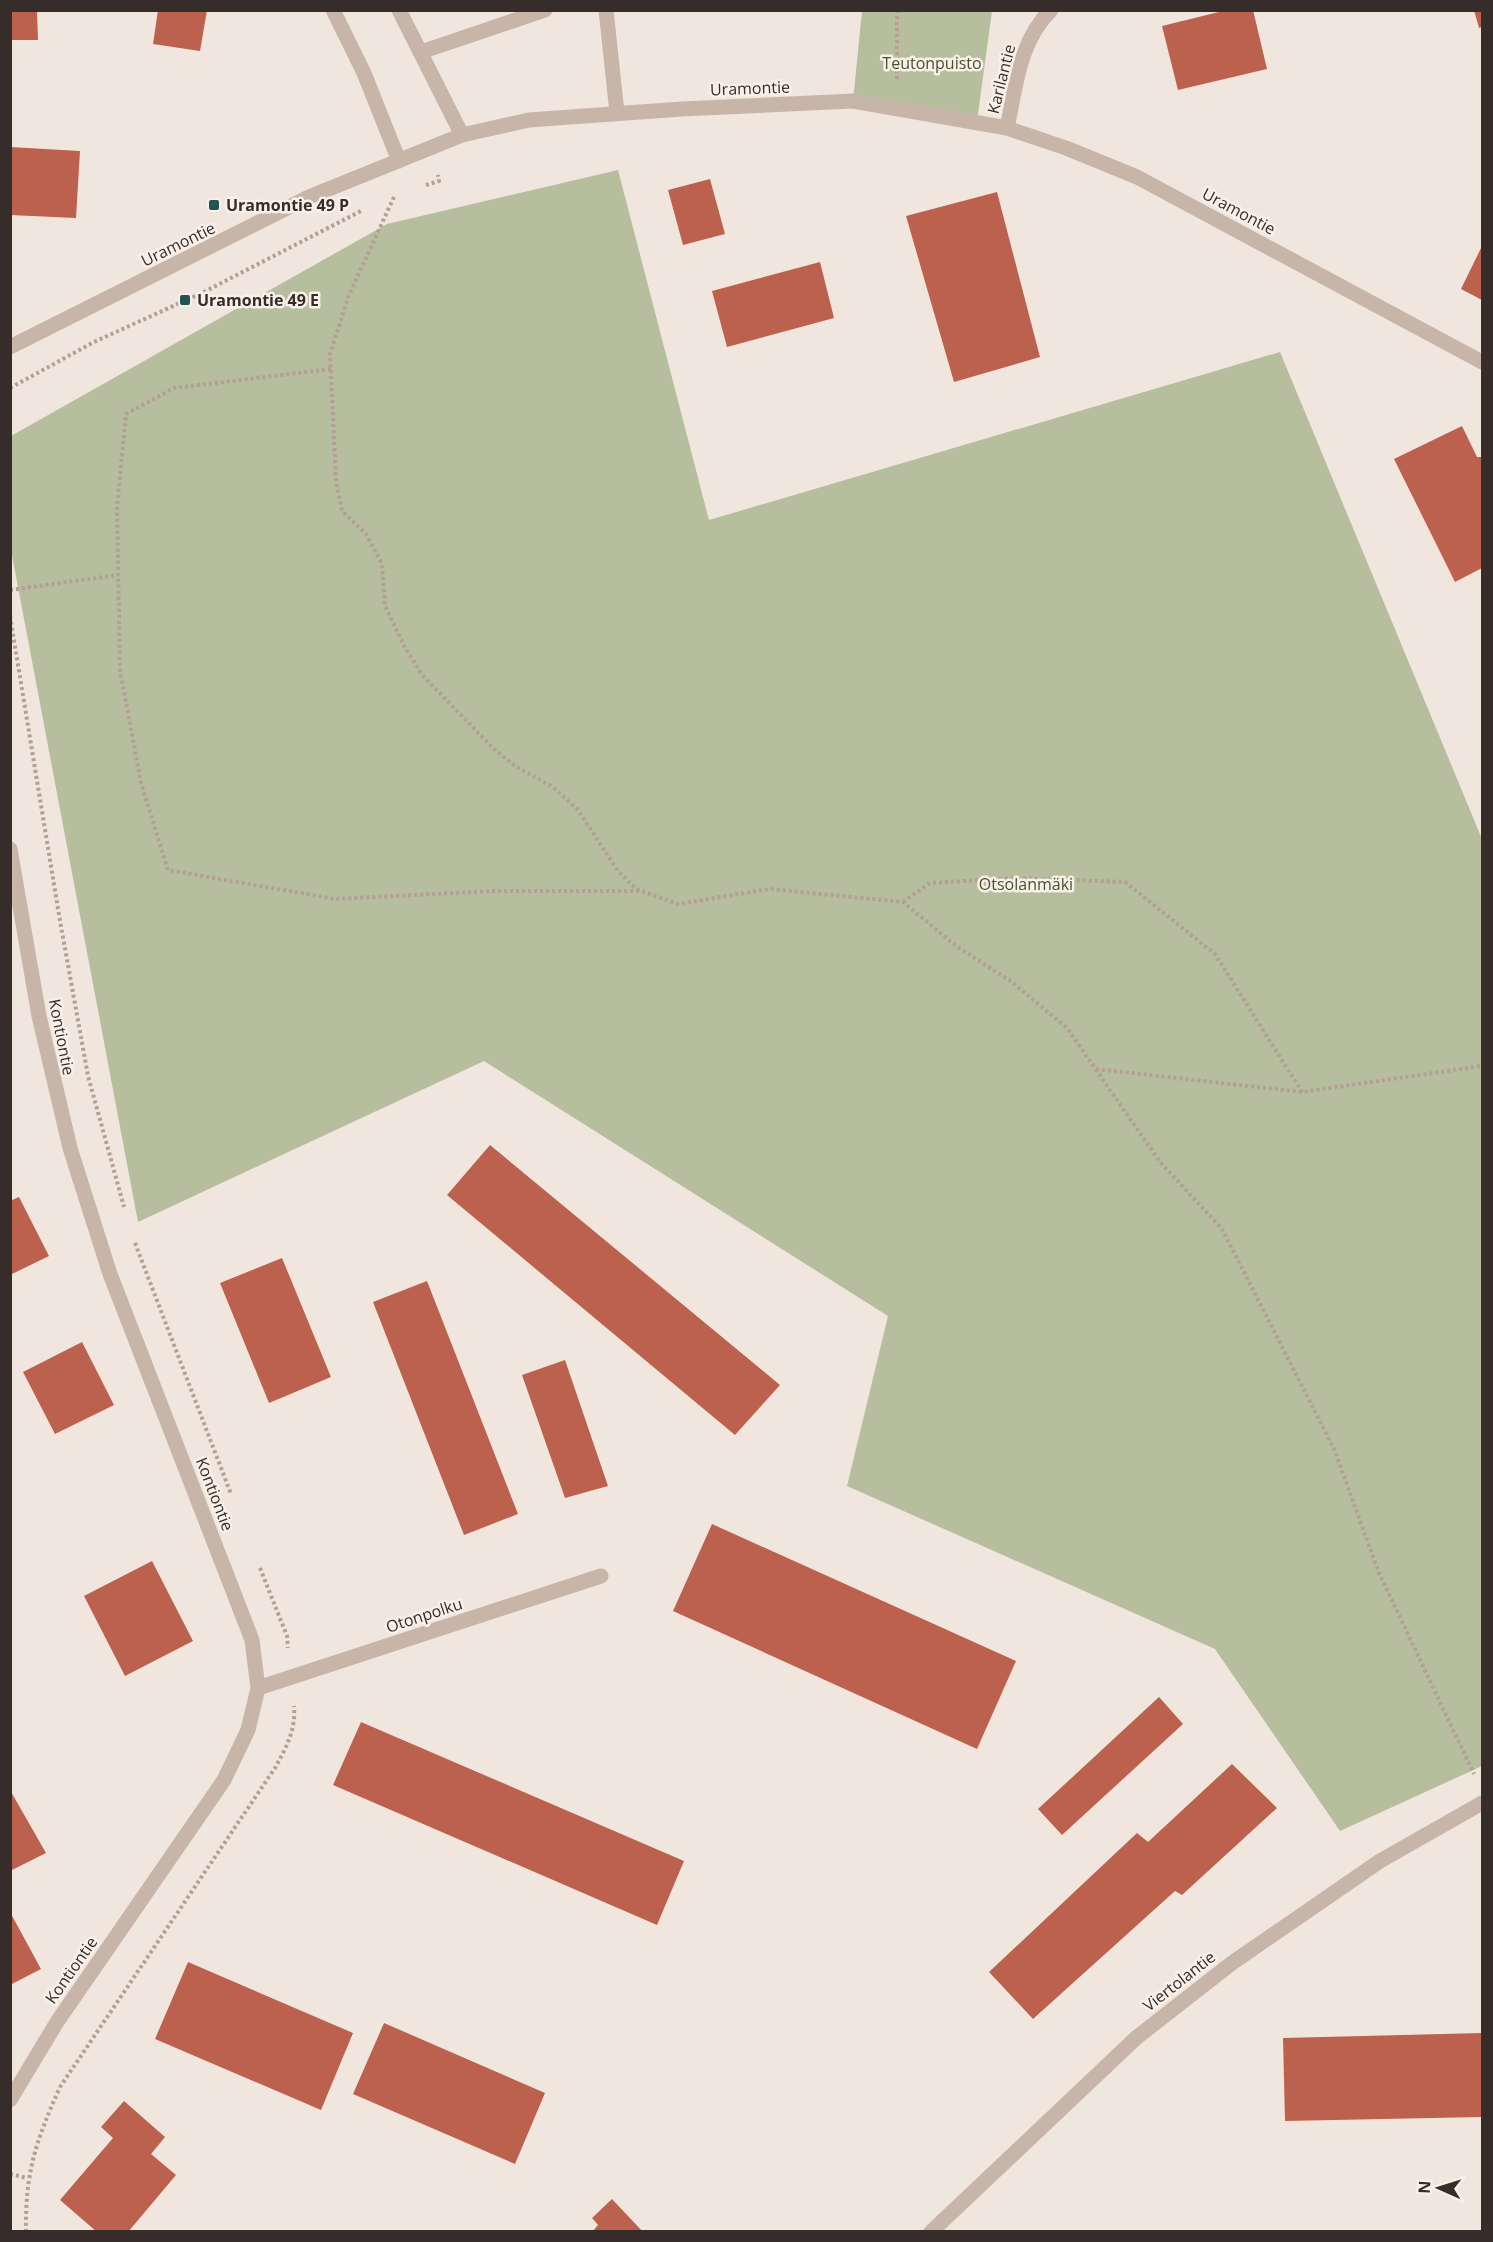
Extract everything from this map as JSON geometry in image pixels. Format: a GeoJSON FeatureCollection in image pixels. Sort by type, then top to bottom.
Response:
{"type":"FeatureCollection","features":[{"type":"Feature","properties":{"kind":"street"},"geometry":{"type":"LineString","coordinates":[[333,10],[364,73],[399,160]]}},
{"type":"Feature","properties":{"kind":"street"},"geometry":{"type":"LineString","coordinates":[[399,10],[462,135]]}},
{"type":"Feature","properties":{"kind":"street"},"geometry":{"type":"LineString","coordinates":[[421,52],[545,10]]}},
{"type":"Feature","properties":{"kind":"street"},"geometry":{"type":"LineString","coordinates":[[606,10],[617,113]]}},
{"type":"Feature","properties":{"kind":"street","name":"Karilantie"},"geometry":{"type":"LineString","coordinates":[[1007,128],[1024,50],[1038,23],[1052,10]]}},
{"type":"Feature","properties":{"kind":"street","name":"Uramontie"},"geometry":{"type":"LineString","coordinates":[[10,347],[309,197],[462,135],[529,120],[617,113],[853,101],[1007,128],[1066,148],[1137,177],[1482,362]]}},
{"type":"Feature","properties":{"kind":"street","name":"Kontiontie"},"geometry":{"type":"LineString","coordinates":[[10,849],[39,1016],[69,1148],[110,1274],[252,1640],[258,1688],[248,1730],[224,1780],[57,2022],[12,2092]]}},
{"type":"Feature","properties":{"kind":"street","name":"Otonpolku"},"geometry":{"type":"LineString","coordinates":[[258,1688],[601,1576]]}},
{"type":"Feature","properties":{"kind":"street","name":"Viertolantie"},"geometry":{"type":"LineString","coordinates":[[931,2232],[1136,2038],[1162,2017],[1232,1963],[1380,1861],[1482,1803]]}},
{"type":"Feature","properties":{"kind":"path"},"geometry":{"type":"LineString","coordinates":[[417,189],[439,181]]}},
{"type":"Feature","properties":{"kind":"path"},"geometry":{"type":"LineString","coordinates":[[387,200],[406,193]]}},
{"type":"Feature","properties":{"kind":"path"},"geometry":{"type":"LineString","coordinates":[[394,197],[349,295],[330,354],[336,482],[342,511],[366,534],[382,564],[385,606],[404,646],[423,676],[494,749],[515,766],[553,787],[578,810],[618,871],[642,891]]}},
{"type":"Feature","properties":{"kind":"path"},"geometry":{"type":"LineString","coordinates":[[10,388],[94,342],[204,292],[371,207]]}},
{"type":"Feature","properties":{"kind":"path"},"geometry":{"type":"LineString","coordinates":[[331,369],[174,388],[126,414],[117,507],[120,670],[141,783],[168,870],[335,899],[493,891],[642,891],[678,904],[770,889],[903,902],[956,946],[1012,982],[1067,1028],[1160,1162],[1222,1229],[1334,1449],[1379,1573],[1478,1782]]}},
{"type":"Feature","properties":{"kind":"path"},"geometry":{"type":"LineString","coordinates":[[10,590],[118,575]]}},
{"type":"Feature","properties":{"kind":"path"},"geometry":{"type":"LineString","coordinates":[[10,616],[86,1064],[126,1216]]}},
{"type":"Feature","properties":{"kind":"path"},"geometry":{"type":"LineString","coordinates":[[903,902],[930,883],[1015,878],[1125,882],[1215,954],[1302,1092]]}},
{"type":"Feature","properties":{"kind":"path"},"geometry":{"type":"LineString","coordinates":[[1095,1069],[1302,1092],[1482,1066]]}},
{"type":"Feature","properties":{"kind":"path"},"geometry":{"type":"LineString","coordinates":[[133,1238],[233,1498]]}},
{"type":"Feature","properties":{"kind":"path"},"geometry":{"type":"LineString","coordinates":[[26,2232],[27,2178],[41,2130],[60,2087],[275,1768],[289,1742],[295,1720],[287,1636],[258,1563]]}},
{"type":"Feature","properties":{"kind":"path"},"geometry":{"type":"LineString","coordinates":[[10,2174],[27,2178]]}},
{"type":"Feature","properties":{"kind":"green space","name":"Teutonpuisto"},"geometry":{"type":"Polygon","coordinates":[[[862,11],[992,11],[977,121],[853,101],[862,11]]]}},
{"type":"Feature","properties":{"kind":"green space","name":"Otsolanmäki"},"geometry":{"type":"Polygon","coordinates":[[[618,170],[709,520],[1280,352],[1482,839],[1482,1766],[1340,1831],[1215,1649],[847,1486],[888,1316],[484,1061],[138,1222],[11,550],[11,436],[387,224],[618,170]]]}},
{"type":"Feature","properties":{"kind":"building"},"geometry":{"type":"Polygon","coordinates":[[[10,10],[37,10],[38,40],[10,40],[10,10]]]}},
{"type":"Feature","properties":{"kind":"building"},"geometry":{"type":"Polygon","coordinates":[[[158,10],[207,10],[200,51],[153,44],[158,10]]]}},
{"type":"Feature","properties":{"kind":"building"},"geometry":{"type":"Polygon","coordinates":[[[1227,10],[1253,10],[1267,69],[1178,90],[1162,26],[1227,10]]]}},
{"type":"Feature","properties":{"kind":"building"},"geometry":{"type":"Polygon","coordinates":[[[1474,10],[1482,10],[1482,27],[1479,28],[1474,10]]]}},
{"type":"Feature","properties":{"kind":"building"},"geometry":{"type":"Polygon","coordinates":[[[10,147],[80,151],[76,218],[10,215],[10,147]]]}},
{"type":"Feature","properties":{"kind":"building"},"geometry":{"type":"Polygon","coordinates":[[[710,179],[725,234],[683,245],[668,190],[710,179]]]}},
{"type":"Feature","properties":{"kind":"building"},"geometry":{"type":"Polygon","coordinates":[[[997,192],[1040,357],[954,382],[906,216],[997,192]]]}},
{"type":"Feature","properties":{"kind":"building"},"geometry":{"type":"Polygon","coordinates":[[[1482,246],[1482,300],[1461,289],[1482,246]]]}},
{"type":"Feature","properties":{"kind":"building"},"geometry":{"type":"Polygon","coordinates":[[[820,262],[834,318],[727,347],[712,291],[820,262]]]}},
{"type":"Feature","properties":{"kind":"building"},"geometry":{"type":"Polygon","coordinates":[[[1462,426],[1477,457],[1482,457],[1482,568],[1455,582],[1394,459],[1462,426]]]}},
{"type":"Feature","properties":{"kind":"building"},"geometry":{"type":"Polygon","coordinates":[[[490,1145],[780,1385],[735,1435],[447,1195],[490,1145]]]}},
{"type":"Feature","properties":{"kind":"building"},"geometry":{"type":"Polygon","coordinates":[[[19,1197],[49,1256],[10,1275],[10,1201],[19,1197]]]}},
{"type":"Feature","properties":{"kind":"building"},"geometry":{"type":"Polygon","coordinates":[[[282,1258],[331,1377],[269,1403],[220,1283],[282,1258]]]}},
{"type":"Feature","properties":{"kind":"building"},"geometry":{"type":"Polygon","coordinates":[[[427,1281],[518,1514],[464,1535],[373,1302],[427,1281]]]}},
{"type":"Feature","properties":{"kind":"building"},"geometry":{"type":"Polygon","coordinates":[[[82,1342],[114,1405],[55,1434],[23,1372],[82,1342]]]}},
{"type":"Feature","properties":{"kind":"building"},"geometry":{"type":"Polygon","coordinates":[[[565,1360],[608,1486],[565,1498],[522,1375],[565,1360]]]}},
{"type":"Feature","properties":{"kind":"building"},"geometry":{"type":"Polygon","coordinates":[[[712,1524],[1016,1661],[977,1749],[673,1611],[712,1524]]]}},
{"type":"Feature","properties":{"kind":"building"},"geometry":{"type":"Polygon","coordinates":[[[152,1561],[193,1641],[125,1676],[84,1596],[152,1561]]]}},
{"type":"Feature","properties":{"kind":"building"},"geometry":{"type":"Polygon","coordinates":[[[1159,1697],[1183,1724],[1062,1835],[1038,1809],[1159,1697]]]}},
{"type":"Feature","properties":{"kind":"building"},"geometry":{"type":"Polygon","coordinates":[[[361,1722],[684,1861],[657,1925],[333,1785],[361,1722]]]}},
{"type":"Feature","properties":{"kind":"building"},"geometry":{"type":"Polygon","coordinates":[[[1232,1764],[1277,1808],[1182,1895],[1175,1891],[1033,2019],[989,1972],[1137,1833],[1148,1842],[1232,1764]]]}},
{"type":"Feature","properties":{"kind":"building"},"geometry":{"type":"Polygon","coordinates":[[[10,1790],[46,1853],[10,1871],[10,1790]]]}},
{"type":"Feature","properties":{"kind":"building"},"geometry":{"type":"Polygon","coordinates":[[[10,1912],[41,1969],[10,1985],[10,1912]]]}},
{"type":"Feature","properties":{"kind":"building"},"geometry":{"type":"Polygon","coordinates":[[[188,1962],[353,2033],[321,2110],[155,2039],[188,1962]]]}},
{"type":"Feature","properties":{"kind":"building"},"geometry":{"type":"Polygon","coordinates":[[[384,2023],[545,2093],[515,2164],[353,2094],[384,2023]]]}},
{"type":"Feature","properties":{"kind":"building"},"geometry":{"type":"Polygon","coordinates":[[[1482,2033],[1482,2117],[1285,2121],[1283,2038],[1482,2033]]]}},
{"type":"Feature","properties":{"kind":"building"},"geometry":{"type":"Polygon","coordinates":[[[124,2101],[165,2137],[151,2154],[176,2175],[128,2232],[97,2232],[60,2200],[113,2138],[101,2127],[124,2101]]]}},
{"type":"Feature","properties":{"kind":"building"},"geometry":{"type":"Polygon","coordinates":[[[612,2199],[643,2232],[592,2232],[598,2225],[592,2218],[612,2199]]]}},
{"type":"Feature","properties":{"kind":"place","name":"Uramontie 49 P"},"geometry":{"type":"Point","coordinates":[214,205]}},
{"type":"Feature","properties":{"kind":"place","name":"Uramontie 49 E"},"geometry":{"type":"Point","coordinates":[185,300]}}]}
